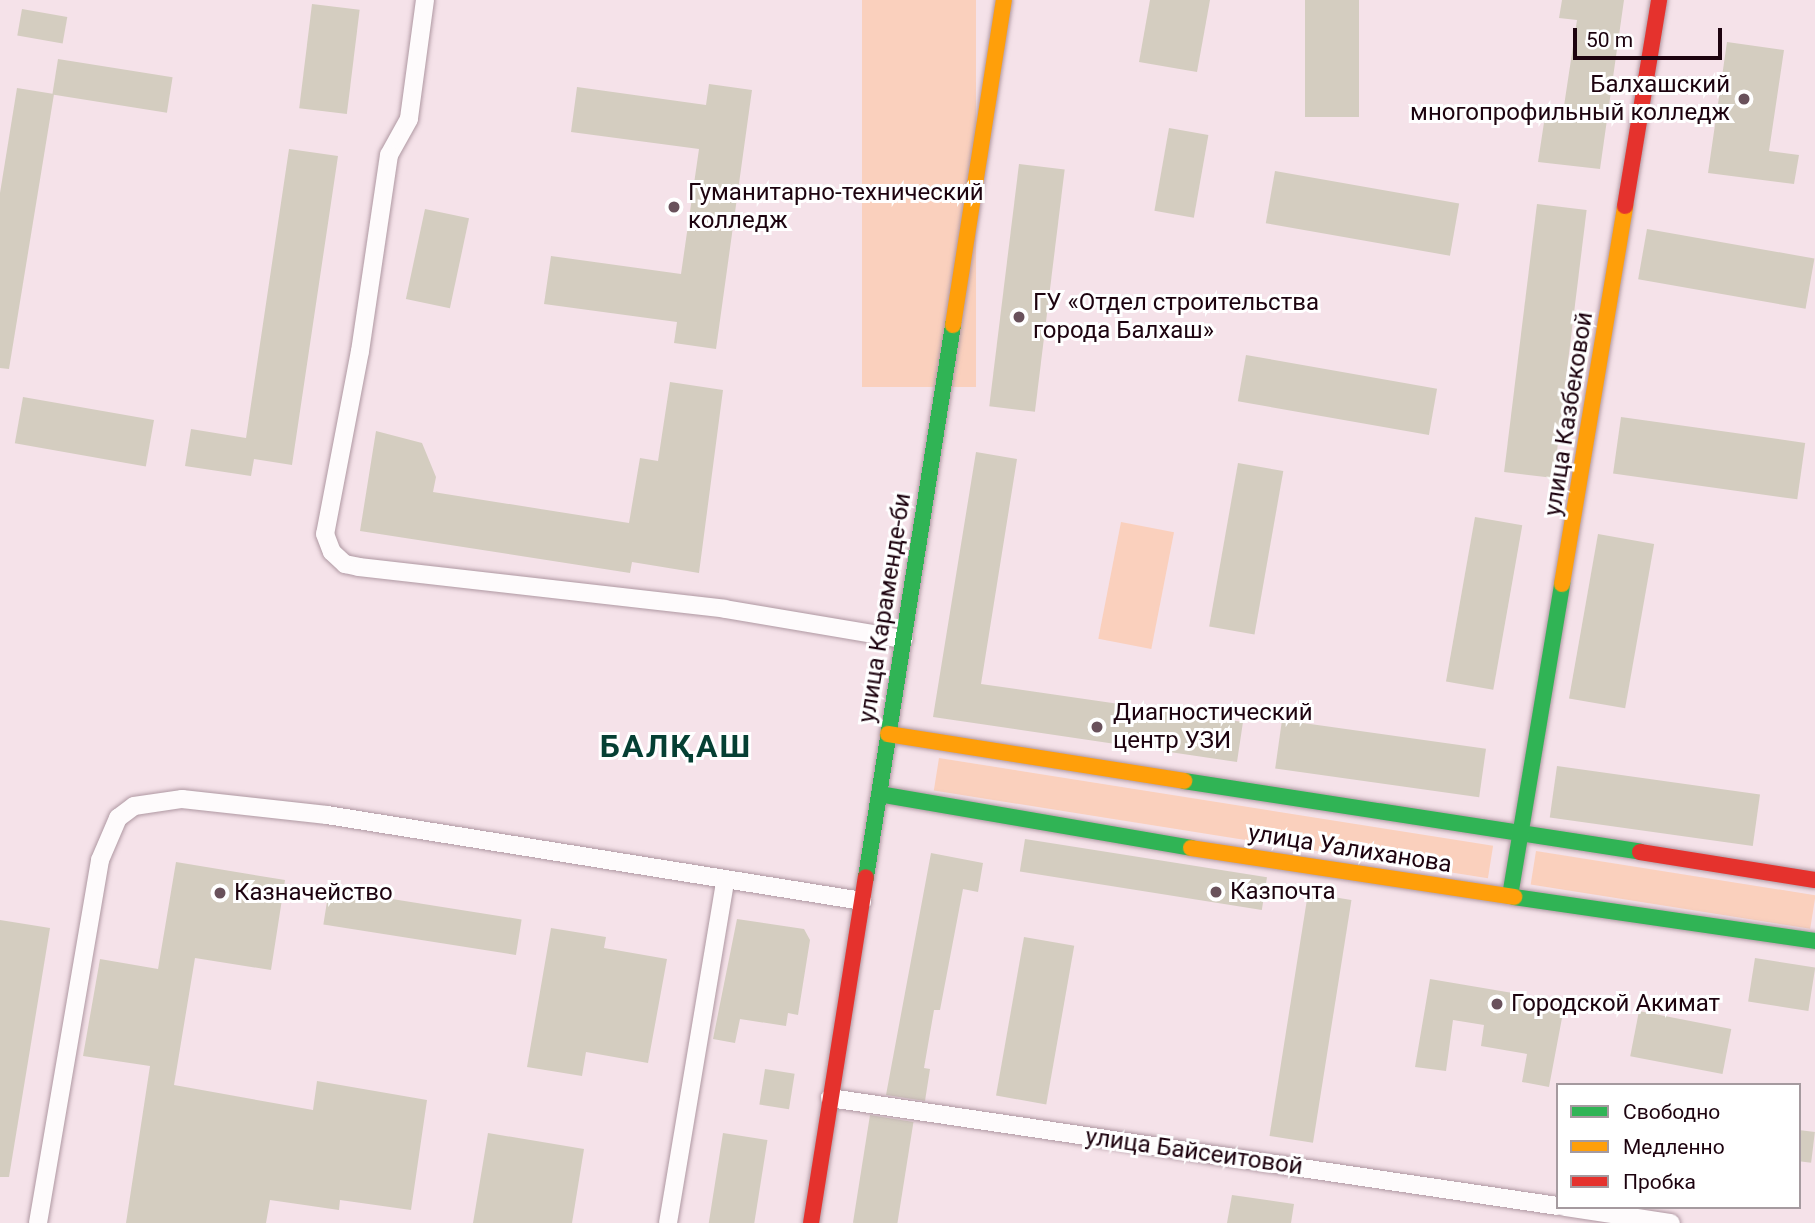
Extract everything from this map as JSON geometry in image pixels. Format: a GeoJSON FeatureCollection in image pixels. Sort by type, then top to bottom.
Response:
{"type":"FeatureCollection","features":[{"type":"Feature","properties":{"kind":"street"},"geometry":{"type":"LineString","coordinates":[[425,0],[409,119],[389,155],[360,351],[325,534],[332,552],[345,564],[359,568],[725,609],[903,639]]}},
{"type":"Feature","properties":{"kind":"street","name":"улица Караменде-би"},"geometry":{"type":"LineString","coordinates":[[811,1223],[1004,0]]}},
{"type":"Feature","properties":{"kind":"street","name":"улица Казбековой"},"geometry":{"type":"LineString","coordinates":[[1510,896],[1659,0]]}},
{"type":"Feature","properties":{"kind":"street","name":"улица Уалиханова"},"geometry":{"type":"LineString","coordinates":[[888,734],[1815,880]]}},
{"type":"Feature","properties":{"kind":"street","name":"улица Уалиханова"},"geometry":{"type":"LineString","coordinates":[[878,794],[1290,865],[1815,941]]}},
{"type":"Feature","properties":{"kind":"street"},"geometry":{"type":"LineString","coordinates":[[38,1223],[100,860],[118,818],[134,806],[182,799],[327,816],[862,901]]}},
{"type":"Feature","properties":{"kind":"street"},"geometry":{"type":"LineString","coordinates":[[668,1223],[683,1115],[725,881]]}},
{"type":"Feature","properties":{"kind":"street","name":"улица Байсеитовой"},"geometry":{"type":"LineString","coordinates":[[830,1098],[1556,1206]]}},
{"type":"Feature","properties":{"kind":"street"},"geometry":{"type":"LineString","coordinates":[[1578,1209],[1671,1223]]}},
{"type":"Feature","properties":{"kind":"shaded area"},"geometry":{"type":"Polygon","coordinates":[[[862,0],[976,0],[976,387],[862,387],[862,0]]]}},
{"type":"Feature","properties":{"kind":"shaded area"},"geometry":{"type":"Polygon","coordinates":[[[1121,522],[1174,532],[1151,649],[1098,639],[1121,522]]]}},
{"type":"Feature","properties":{"kind":"shaded area"},"geometry":{"type":"Polygon","coordinates":[[[939,758],[1493,846],[1488,878],[934,791],[939,758]]]}},
{"type":"Feature","properties":{"kind":"shaded area"},"geometry":{"type":"Polygon","coordinates":[[[1536,851],[1815,895],[1810,929],[1531,885],[1536,851]]]}},
{"type":"Feature","properties":{"kind":"building"},"geometry":{"type":"Polygon","coordinates":[[[1150,0],[1210,0],[1197,72],[1139,62],[1150,0]]]}},
{"type":"Feature","properties":{"kind":"building"},"geometry":{"type":"Polygon","coordinates":[[[1305,0],[1359,0],[1359,117],[1305,117],[1305,0]]]}},
{"type":"Feature","properties":{"kind":"building"},"geometry":{"type":"Polygon","coordinates":[[[1562,0],[1624,0],[1600,169],[1538,162],[1545,116],[1562,119],[1577,20],[1559,18],[1562,0]]]}},
{"type":"Feature","properties":{"kind":"building"},"geometry":{"type":"Polygon","coordinates":[[[312,4],[360,10],[347,114],[299,108],[312,4]]]}},
{"type":"Feature","properties":{"kind":"building"},"geometry":{"type":"Polygon","coordinates":[[[22,9],[67,17],[63,44],[17,36],[22,9]]]}},
{"type":"Feature","properties":{"kind":"building"},"geometry":{"type":"Polygon","coordinates":[[[1727,42],[1784,50],[1769,151],[1799,155],[1794,184],[1708,173],[1727,42]]]}},
{"type":"Feature","properties":{"kind":"building"},"geometry":{"type":"Polygon","coordinates":[[[58,59],[173,77],[167,113],[52,95],[58,59]]]}},
{"type":"Feature","properties":{"kind":"building"},"geometry":{"type":"Polygon","coordinates":[[[709,84],[752,90],[716,349],[674,343],[677,322],[544,304],[551,256],[681,274],[699,149],[571,132],[577,87],[706,105],[709,84]]]}},
{"type":"Feature","properties":{"kind":"building"},"geometry":{"type":"Polygon","coordinates":[[[17,88],[54,94],[9,369],[0,368],[0,193],[17,88]]]}},
{"type":"Feature","properties":{"kind":"building"},"geometry":{"type":"Polygon","coordinates":[[[1169,128],[1208,135],[1194,218],[1154,211],[1169,128]]]}},
{"type":"Feature","properties":{"kind":"building"},"geometry":{"type":"Polygon","coordinates":[[[289,149],[338,156],[292,465],[254,459],[251,476],[185,466],[191,429],[246,438],[289,149]]]}},
{"type":"Feature","properties":{"kind":"building"},"geometry":{"type":"Polygon","coordinates":[[[1019,164],[1065,170],[1035,412],[989,406],[1019,164]]]}},
{"type":"Feature","properties":{"kind":"building"},"geometry":{"type":"Polygon","coordinates":[[[1275,171],[1459,203],[1450,256],[1266,223],[1275,171]]]}},
{"type":"Feature","properties":{"kind":"building"},"geometry":{"type":"Polygon","coordinates":[[[1537,204],[1587,210],[1554,478],[1504,472],[1537,204]]]}},
{"type":"Feature","properties":{"kind":"building"},"geometry":{"type":"Polygon","coordinates":[[[425,209],[469,218],[450,308],[406,299],[425,209]]]}},
{"type":"Feature","properties":{"kind":"building"},"geometry":{"type":"Polygon","coordinates":[[[1647,229],[1814,259],[1806,309],[1638,279],[1647,229]]]}},
{"type":"Feature","properties":{"kind":"building"},"geometry":{"type":"Polygon","coordinates":[[[1246,355],[1437,389],[1429,435],[1238,401],[1246,355]]]}},
{"type":"Feature","properties":{"kind":"building"},"geometry":{"type":"Polygon","coordinates":[[[670,382],[723,390],[699,573],[632,562],[630,573],[360,531],[376,431],[422,443],[436,477],[433,492],[629,523],[640,458],[658,461],[670,382]]]}},
{"type":"Feature","properties":{"kind":"building"},"geometry":{"type":"Polygon","coordinates":[[[23,397],[154,420],[146,466],[15,443],[23,397]]]}},
{"type":"Feature","properties":{"kind":"building"},"geometry":{"type":"Polygon","coordinates":[[[1621,417],[1805,443],[1797,499],[1613,473],[1621,417]]]}},
{"type":"Feature","properties":{"kind":"building"},"geometry":{"type":"Polygon","coordinates":[[[976,452],[1017,459],[981,684],[1243,722],[1237,762],[933,717],[976,452]]]}},
{"type":"Feature","properties":{"kind":"building"},"geometry":{"type":"Polygon","coordinates":[[[1238,463],[1283,471],[1254,634],[1209,626],[1238,463]]]}},
{"type":"Feature","properties":{"kind":"building"},"geometry":{"type":"Polygon","coordinates":[[[1475,517],[1522,525],[1493,690],[1446,681],[1475,517]]]}},
{"type":"Feature","properties":{"kind":"building"},"geometry":{"type":"Polygon","coordinates":[[[1598,534],[1654,544],[1625,708],[1569,698],[1598,534]]]}},
{"type":"Feature","properties":{"kind":"building"},"geometry":{"type":"Polygon","coordinates":[[[1282,720],[1486,749],[1479,797],[1275,769],[1282,720]]]}},
{"type":"Feature","properties":{"kind":"building"},"geometry":{"type":"Polygon","coordinates":[[[1557,766],[1760,795],[1753,846],[1550,817],[1557,766]]]}},
{"type":"Feature","properties":{"kind":"building"},"geometry":{"type":"Polygon","coordinates":[[[1025,839],[1267,877],[1262,910],[1020,872],[1025,839]]]}},
{"type":"Feature","properties":{"kind":"building"},"geometry":{"type":"Polygon","coordinates":[[[931,853],[983,863],[978,892],[963,889],[940,1010],[934,1010],[924,1068],[930,1069],[925,1101],[886,1095],[931,853]]]}},
{"type":"Feature","properties":{"kind":"building"},"geometry":{"type":"Polygon","coordinates":[[[176,862],[285,880],[271,970],[195,958],[174,1085],[313,1110],[317,1081],[427,1100],[411,1210],[340,1200],[339,1210],[270,1200],[266,1223],[126,1223],[150,1066],[83,1056],[100,959],[158,969],[176,862]]]}},
{"type":"Feature","properties":{"kind":"building"},"geometry":{"type":"Polygon","coordinates":[[[329,889],[522,920],[516,955],[323,925],[329,889]]]}},
{"type":"Feature","properties":{"kind":"building"},"geometry":{"type":"Polygon","coordinates":[[[1308,893],[1351,900],[1313,1143],[1270,1136],[1308,893]]]}},
{"type":"Feature","properties":{"kind":"building"},"geometry":{"type":"Polygon","coordinates":[[[737,919],[804,929],[810,940],[798,1015],[788,1013],[786,1026],[740,1019],[735,1043],[713,1039],[737,919]]]}},
{"type":"Feature","properties":{"kind":"building"},"geometry":{"type":"Polygon","coordinates":[[[0,920],[50,928],[9,1177],[0,1177],[0,920]]]}},
{"type":"Feature","properties":{"kind":"building"},"geometry":{"type":"Polygon","coordinates":[[[551,928],[606,937],[604,948],[667,959],[648,1063],[586,1052],[582,1076],[527,1067],[551,928]]]}},
{"type":"Feature","properties":{"kind":"building"},"geometry":{"type":"Polygon","coordinates":[[[1024,937],[1074,946],[1046,1104],[996,1096],[1024,937]]]}},
{"type":"Feature","properties":{"kind":"building"},"geometry":{"type":"Polygon","coordinates":[[[1755,958],[1815,968],[1808,1011],[1748,1001],[1755,958]]]}},
{"type":"Feature","properties":{"kind":"building"},"geometry":{"type":"Polygon","coordinates":[[[1430,979],[1565,1002],[1549,1087],[1522,1082],[1527,1054],[1481,1046],[1484,1025],[1453,1020],[1446,1071],[1415,1067],[1430,979]]]}},
{"type":"Feature","properties":{"kind":"building"},"geometry":{"type":"Polygon","coordinates":[[[1639,1011],[1731,1029],[1722,1074],[1630,1056],[1639,1011]]]}},
{"type":"Feature","properties":{"kind":"building"},"geometry":{"type":"Polygon","coordinates":[[[765,1069],[795,1074],[789,1109],[759,1105],[765,1069]]]}},
{"type":"Feature","properties":{"kind":"building"},"geometry":{"type":"Polygon","coordinates":[[[870,1115],[913,1122],[897,1223],[853,1223],[870,1115]]]}},
{"type":"Feature","properties":{"kind":"building"},"geometry":{"type":"Polygon","coordinates":[[[1801,1130],[1815,1132],[1811,1163],[1801,1161],[1801,1130]]]}},
{"type":"Feature","properties":{"kind":"building"},"geometry":{"type":"Polygon","coordinates":[[[488,1133],[584,1149],[572,1223],[473,1223],[488,1133]]]}},
{"type":"Feature","properties":{"kind":"building"},"geometry":{"type":"Polygon","coordinates":[[[723,1133],[767,1140],[754,1223],[709,1223],[723,1133]]]}},
{"type":"Feature","properties":{"kind":"building"},"geometry":{"type":"Polygon","coordinates":[[[1232,1195],[1294,1204],[1291,1223],[1227,1223],[1232,1195]]]}},
{"type":"Feature","properties":{"kind":"traffic: fast"},"geometry":{"type":"LineString","coordinates":[[866,877],[953,325]]}},
{"type":"Feature","properties":{"kind":"traffic: fast"},"geometry":{"type":"LineString","coordinates":[[1510,896],[1562,584]]}},
{"type":"Feature","properties":{"kind":"traffic: fast"},"geometry":{"type":"LineString","coordinates":[[1184,781],[1640,852]]}},
{"type":"Feature","properties":{"kind":"traffic: fast"},"geometry":{"type":"LineString","coordinates":[[879,794],[1191,848]]}},
{"type":"Feature","properties":{"kind":"traffic: fast"},"geometry":{"type":"LineString","coordinates":[[1514,897],[1815,941]]}},
{"type":"Feature","properties":{"kind":"traffic: slow"},"geometry":{"type":"LineString","coordinates":[[953,325],[1004,0]]}},
{"type":"Feature","properties":{"kind":"traffic: slow"},"geometry":{"type":"LineString","coordinates":[[1562,584],[1625,206]]}},
{"type":"Feature","properties":{"kind":"traffic: slow"},"geometry":{"type":"LineString","coordinates":[[888,734],[1184,781]]}},
{"type":"Feature","properties":{"kind":"traffic: slow"},"geometry":{"type":"LineString","coordinates":[[1191,848],[1514,897]]}},
{"type":"Feature","properties":{"kind":"traffic: jam"},"geometry":{"type":"LineString","coordinates":[[1625,206],[1659,0]]}},
{"type":"Feature","properties":{"kind":"traffic: jam"},"geometry":{"type":"LineString","coordinates":[[1640,852],[1815,880]]}},
{"type":"Feature","properties":{"kind":"traffic: jam"},"geometry":{"type":"LineString","coordinates":[[811,1223],[866,877]]}},
{"type":"Feature","properties":{"kind":"place","name":"Балхашский многопрофильный колледж"},"geometry":{"type":"Point","coordinates":[1744,99]}},
{"type":"Feature","properties":{"kind":"place","name":"Гуманитарно-технический колледж"},"geometry":{"type":"Point","coordinates":[674,207]}},
{"type":"Feature","properties":{"kind":"place","name":"ГУ «Отдел строительства города Балхаш»"},"geometry":{"type":"Point","coordinates":[1019,317]}},
{"type":"Feature","properties":{"kind":"place","name":"Диагностический центр УЗИ"},"geometry":{"type":"Point","coordinates":[1097,727]}},
{"type":"Feature","properties":{"kind":"place","name":"Казпочта"},"geometry":{"type":"Point","coordinates":[1216,892]}},
{"type":"Feature","properties":{"kind":"place","name":"Казначейство"},"geometry":{"type":"Point","coordinates":[220,893]}},
{"type":"Feature","properties":{"kind":"place","name":"Городской Акимат"},"geometry":{"type":"Point","coordinates":[1497,1004]}},
{"type":"Feature","properties":{"kind":"district","name":"БАЛҚАШ"},"geometry":{"type":"Point","coordinates":[676,746]}}]}
